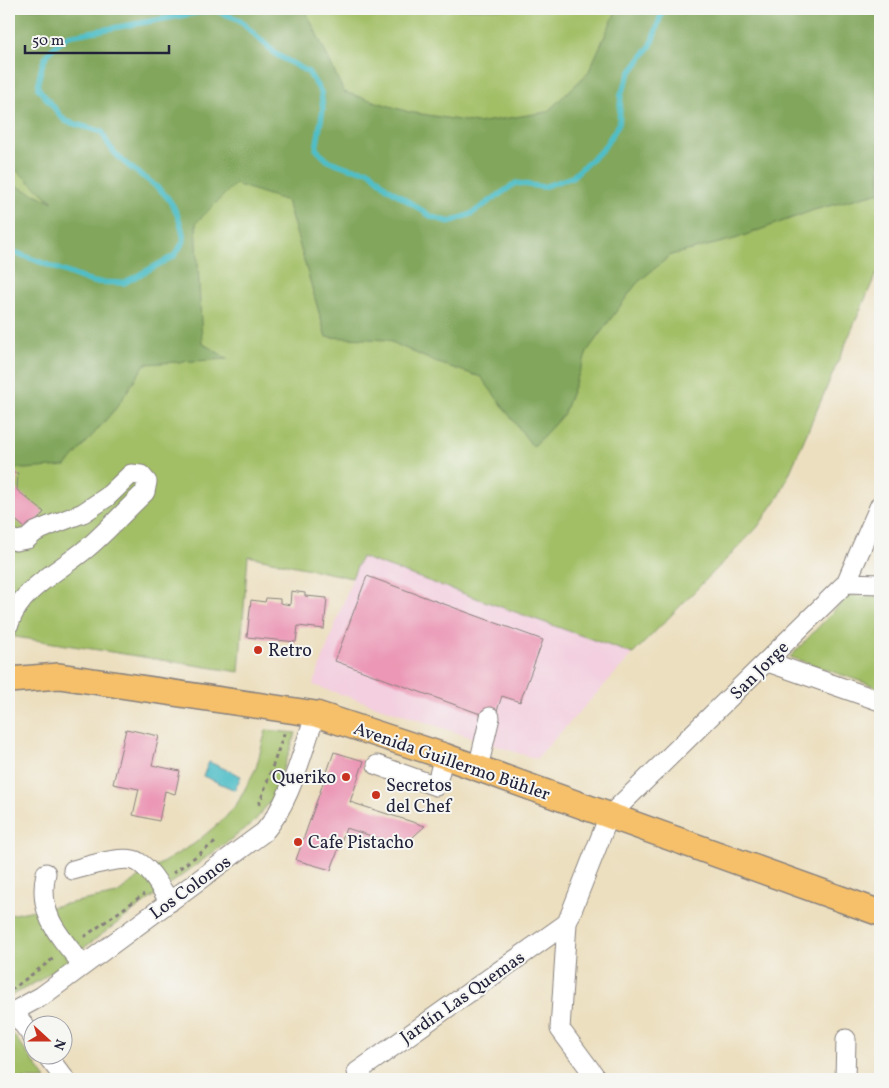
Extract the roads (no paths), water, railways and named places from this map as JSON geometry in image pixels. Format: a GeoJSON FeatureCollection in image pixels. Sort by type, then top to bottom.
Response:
{"type":"FeatureCollection","features":[{"type":"Feature","properties":{"kind":"main road","name":"Avenida Guillermo Bühler"},"geometry":{"type":"LineString","coordinates":[[9,679],[59,676],[316,714],[444,756],[880,913]]}},
{"type":"Feature","properties":{"kind":"street"},"geometry":{"type":"LineString","coordinates":[[9,538],[16,541],[27,539],[35,532],[83,514],[107,497],[131,474],[141,475],[147,482],[145,492],[93,543],[36,585],[13,611],[9,624]]}},
{"type":"Feature","properties":{"kind":"street","name":"San Jorge"},"geometry":{"type":"LineString","coordinates":[[609,816],[768,662],[846,583],[880,505]]}},
{"type":"Feature","properties":{"kind":"street"},"geometry":{"type":"LineString","coordinates":[[846,583],[880,584]]}},
{"type":"Feature","properties":{"kind":"street"},"geometry":{"type":"LineString","coordinates":[[768,662],[880,701]]}},
{"type":"Feature","properties":{"kind":"street","name":"Los Colonos"},"geometry":{"type":"LineString","coordinates":[[11,1013],[42,996],[254,840],[272,822],[286,798],[316,714]]}},
{"type":"Feature","properties":{"kind":"street"},"geometry":{"type":"LineString","coordinates":[[478,768],[490,717]]}},
{"type":"Feature","properties":{"kind":"street"},"geometry":{"type":"LineString","coordinates":[[377,765],[436,786],[444,756]]}},
{"type":"Feature","properties":{"kind":"street"},"geometry":{"type":"LineString","coordinates":[[597,1079],[560,1029],[567,922],[609,816]]}},
{"type":"Feature","properties":{"kind":"street"},"geometry":{"type":"LineString","coordinates":[[73,870],[121,859],[134,860],[148,871],[170,902]]}},
{"type":"Feature","properties":{"kind":"street"},"geometry":{"type":"LineString","coordinates":[[46,873],[43,892],[48,917],[83,965]]}},
{"type":"Feature","properties":{"kind":"street","name":"Jardín Las Quemas"},"geometry":{"type":"LineString","coordinates":[[355,1077],[567,922]]}},
{"type":"Feature","properties":{"kind":"street"},"geometry":{"type":"LineString","coordinates":[[11,1013],[22,1025]]}},
{"type":"Feature","properties":{"kind":"street"},"geometry":{"type":"LineString","coordinates":[[845,1079],[846,1039]]}},
{"type":"Feature","properties":{"kind":"street"},"geometry":{"type":"LineString","coordinates":[[55,1066],[65,1079]]}},
{"type":"Feature","properties":{"kind":"water"},"geometry":{"type":"Polygon","coordinates":[[[209,762],[241,776],[235,790],[203,776],[209,762]]]}},
{"type":"Feature","properties":{"kind":"waterway"},"geometry":{"type":"LineString","coordinates":[[9,250],[92,282],[124,283],[174,256],[184,241],[179,218],[160,189],[123,161],[111,149],[102,132],[65,121],[38,88],[43,63],[49,52],[68,36],[213,10],[238,19],[277,55],[308,72],[321,92],[323,109],[316,149],[327,160],[349,168],[370,171],[386,187],[432,217],[450,222],[471,214],[516,183],[543,187],[572,177],[603,149],[619,124],[621,94],[630,73],[651,45],[663,9]]}},
{"type":"Feature","properties":{"kind":"place","name":"Retro"},"geometry":{"type":"Point","coordinates":[258,650]}},
{"type":"Feature","properties":{"kind":"place","name":"Queriko"},"geometry":{"type":"Point","coordinates":[346,777]}},
{"type":"Feature","properties":{"kind":"place","name":"Secretos del Chef"},"geometry":{"type":"Point","coordinates":[376,795]}},
{"type":"Feature","properties":{"kind":"place","name":"Cafe Pistacho"},"geometry":{"type":"Point","coordinates":[298,842]}}]}
